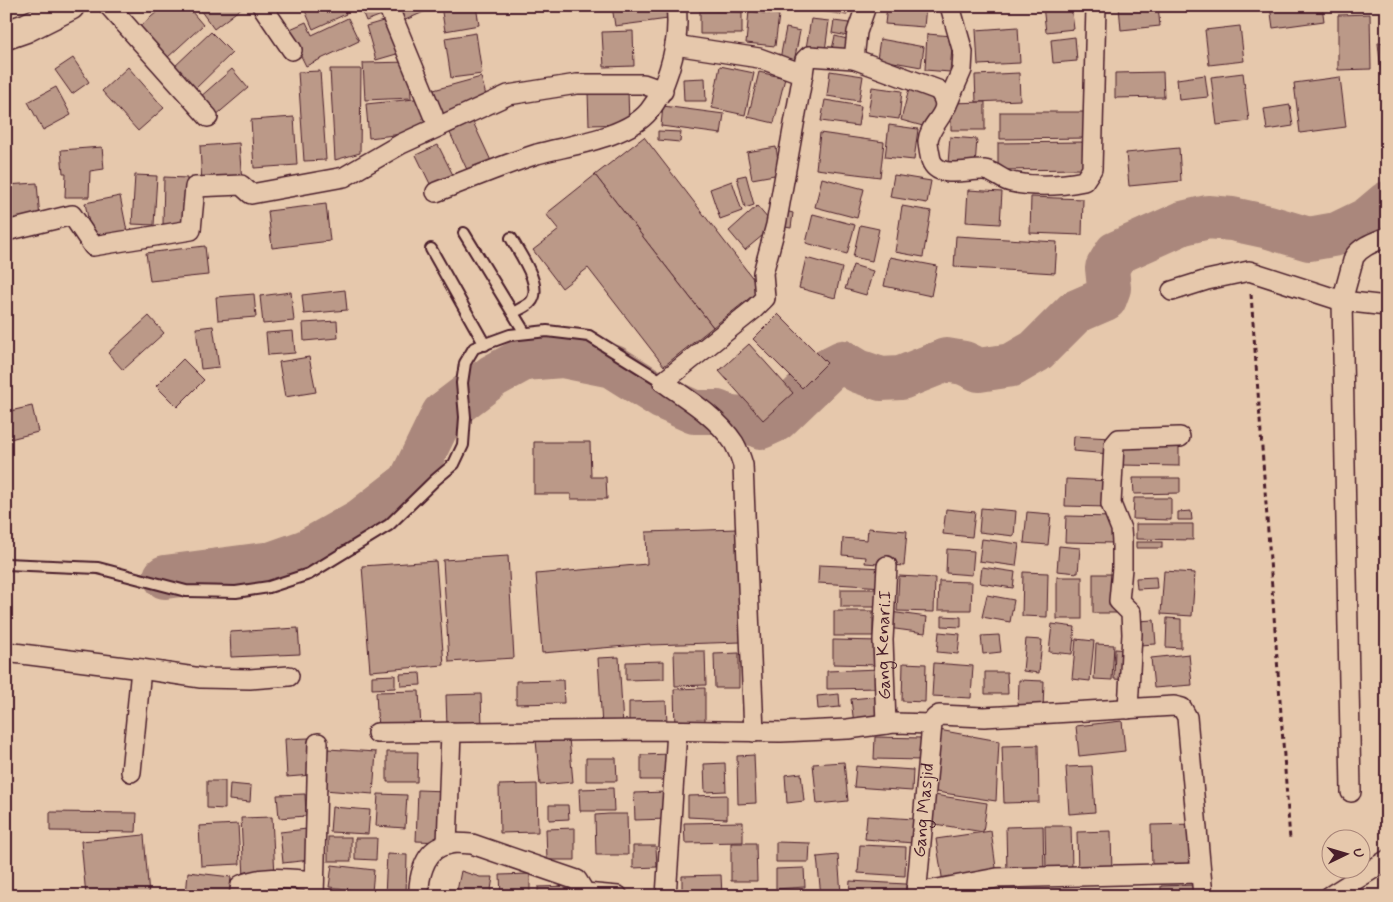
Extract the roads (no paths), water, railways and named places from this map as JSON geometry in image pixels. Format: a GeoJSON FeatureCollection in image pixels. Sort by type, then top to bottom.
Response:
{"type":"FeatureCollection","features":[{"type":"Feature","properties":{"kind":"street"},"geometry":{"type":"LineString","coordinates":[[6,35],[26,28],[70,6]]}},
{"type":"Feature","properties":{"kind":"street"},"geometry":{"type":"LineString","coordinates":[[109,6],[208,117]]}},
{"type":"Feature","properties":{"kind":"street"},"geometry":{"type":"LineString","coordinates":[[262,6],[292,50]]}},
{"type":"Feature","properties":{"kind":"street"},"geometry":{"type":"LineString","coordinates":[[388,6],[433,115]]}},
{"type":"Feature","properties":{"kind":"street"},"geometry":{"type":"LineString","coordinates":[[436,192],[536,155],[593,140],[632,126],[649,112],[663,91],[678,27],[676,6]]}},
{"type":"Feature","properties":{"kind":"street"},"geometry":{"type":"LineString","coordinates":[[854,58],[857,32],[866,6]]}},
{"type":"Feature","properties":{"kind":"street"},"geometry":{"type":"LineString","coordinates":[[950,6],[963,52],[962,70],[946,107],[928,140],[932,161],[937,167],[946,172],[985,170],[1011,182],[1060,186],[1084,182],[1092,169],[1096,6]]}},
{"type":"Feature","properties":{"kind":"street"},"geometry":{"type":"LineString","coordinates":[[675,45],[759,58],[803,74]]}},
{"type":"Feature","properties":{"kind":"street"},"geometry":{"type":"LineString","coordinates":[[754,732],[743,465],[735,444],[720,425],[699,407],[663,382],[765,298],[763,273],[776,225],[805,60],[809,56],[854,58],[938,90],[943,96],[946,107]]}},
{"type":"Feature","properties":{"kind":"street"},"geometry":{"type":"LineString","coordinates":[[6,231],[72,215],[92,246],[191,230],[195,187],[241,185],[251,194],[344,178],[401,144],[508,95],[577,84],[643,84],[663,91]]}},
{"type":"Feature","properties":{"kind":"street"},"geometry":{"type":"LineString","coordinates":[[1351,792],[1342,302],[1356,253],[1360,249],[1387,237]]}},
{"type":"Feature","properties":{"kind":"street"},"geometry":{"type":"LineString","coordinates":[[1172,291],[1207,280],[1250,271],[1342,302],[1387,306]]}},
{"type":"Feature","properties":{"kind":"street"},"geometry":{"type":"LineString","coordinates":[[1128,709],[1132,634],[1131,613],[1119,601],[1122,542],[1120,528],[1111,504],[1114,445],[1119,439],[1180,437]]}},
{"type":"Feature","properties":{"kind":"street","name":"Gang Kenari.I"},"geometry":{"type":"LineString","coordinates":[[886,724],[883,640],[887,566]]}},
{"type":"Feature","properties":{"kind":"street"},"geometry":{"type":"LineString","coordinates":[[6,652],[201,678],[250,679],[289,676]]}},
{"type":"Feature","properties":{"kind":"street"},"geometry":{"type":"LineString","coordinates":[[131,772],[141,669]]}},
{"type":"Feature","properties":{"kind":"street"},"geometry":{"type":"LineString","coordinates":[[377,733],[648,730],[754,732],[848,729],[886,724],[932,724],[939,715],[984,717],[1174,706],[1182,708],[1187,717],[1203,896]]}},
{"type":"Feature","properties":{"kind":"street","name":"Gang Masjid"},"geometry":{"type":"LineString","coordinates":[[916,894],[932,724]]}},
{"type":"Feature","properties":{"kind":"street"},"geometry":{"type":"LineString","coordinates":[[666,896],[677,731]]}},
{"type":"Feature","properties":{"kind":"street"},"geometry":{"type":"LineString","coordinates":[[447,845],[451,732]]}},
{"type":"Feature","properties":{"kind":"street"},"geometry":{"type":"LineString","coordinates":[[239,896],[241,885],[254,880],[279,878],[314,888],[318,743]]}},
{"type":"Feature","properties":{"kind":"street"},"geometry":{"type":"LineString","coordinates":[[419,896],[423,867],[430,854],[440,847],[455,843],[472,844],[577,880],[585,893],[618,896]]}},
{"type":"Feature","properties":{"kind":"street"},"geometry":{"type":"LineString","coordinates":[[1330,896],[1387,860]]}},
{"type":"Feature","properties":{"kind":"street"},"geometry":{"type":"LineString","coordinates":[[916,894],[1200,873]]}},
{"type":"Feature","properties":{"kind":"lane"},"geometry":{"type":"LineString","coordinates":[[464,233],[526,333]]}},
{"type":"Feature","properties":{"kind":"lane"},"geometry":{"type":"LineString","coordinates":[[512,238],[532,277],[535,292],[531,302],[513,313]]}},
{"type":"Feature","properties":{"kind":"lane"},"geometry":{"type":"LineString","coordinates":[[431,249],[485,345]]}},
{"type":"Feature","properties":{"kind":"lane"},"geometry":{"type":"LineString","coordinates":[[6,564],[98,568],[186,590],[236,592],[268,587],[309,574],[389,526],[434,480],[454,464],[463,446],[465,417],[462,382],[465,363],[474,348],[510,335],[526,333],[547,331],[589,336],[663,382]]}},
{"type":"Feature","properties":{"kind":"waterway"},"geometry":{"type":"LineString","coordinates":[[165,577],[273,563],[307,551],[360,521],[410,482],[443,414],[493,376],[524,359],[562,356],[612,366],[663,398],[694,412],[717,412],[730,417],[743,418],[761,427],[776,420],[829,369],[843,362],[858,371],[881,379],[901,378],[946,360],[964,363],[979,370],[1012,365],[1036,351],[1075,312],[1105,299],[1109,288],[1107,268],[1116,253],[1183,223],[1208,217],[1232,219],[1269,227],[1309,239],[1337,234],[1368,219],[1387,203]]}}]}
